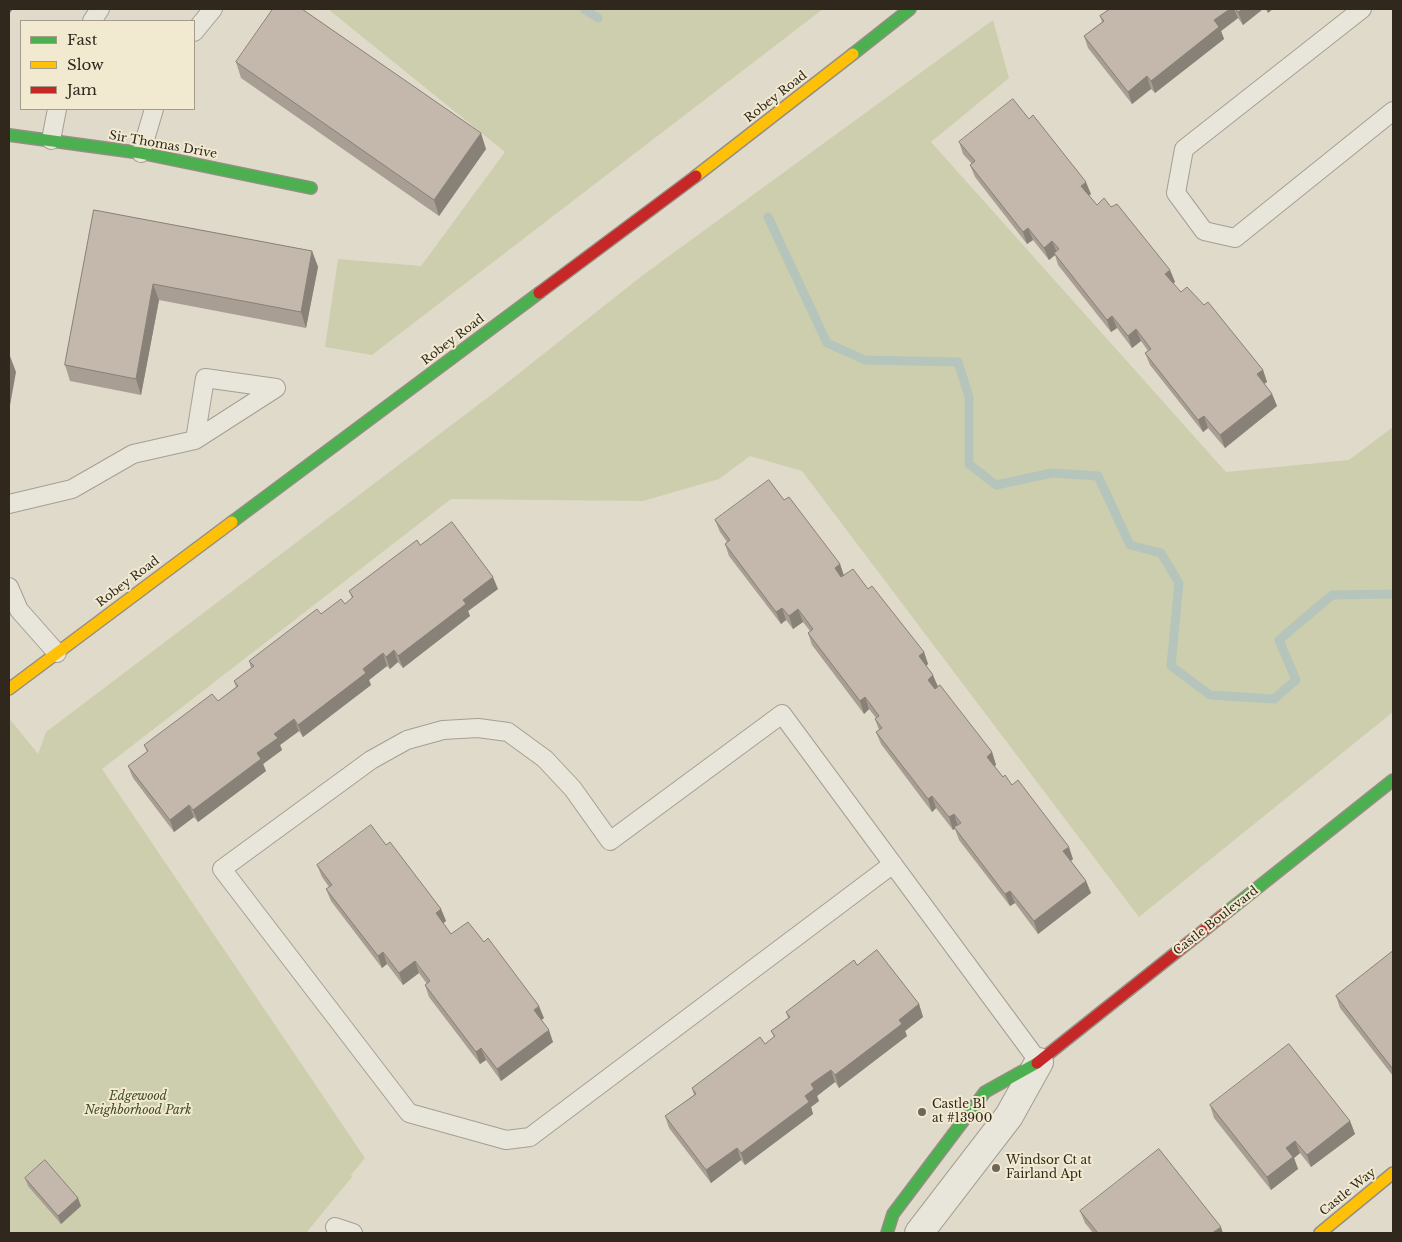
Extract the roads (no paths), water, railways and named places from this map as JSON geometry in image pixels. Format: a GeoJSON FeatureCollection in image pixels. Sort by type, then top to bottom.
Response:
{"type":"FeatureCollection","features":[{"type":"Feature","properties":{"kind":"street","name":"Robey Road"},"geometry":{"type":"LineString","coordinates":[[9,689],[724,155],[910,9]]}},
{"type":"Feature","properties":{"kind":"street","name":"Sir Thomas Drive"},"geometry":{"type":"LineString","coordinates":[[9,135],[141,153],[311,188]]}},
{"type":"Feature","properties":{"kind":"street","name":"Castle Boulevard"},"geometry":{"type":"LineString","coordinates":[[887,1233],[893,1214],[986,1092],[1039,1062],[1393,780]]}},
{"type":"Feature","properties":{"kind":"street","name":"Castle Boulevard"},"geometry":{"type":"LineString","coordinates":[[919,1233],[1008,1116],[1039,1062]]}},
{"type":"Feature","properties":{"kind":"street","name":"Castle Way"},"geometry":{"type":"LineString","coordinates":[[1320,1233],[1393,1173]]}},
{"type":"Feature","properties":{"kind":"lane"},"geometry":{"type":"LineString","coordinates":[[93,20],[100,9]]}},
{"type":"Feature","properties":{"kind":"lane"},"geometry":{"type":"LineString","coordinates":[[195,31],[213,9]]}},
{"type":"Feature","properties":{"kind":"lane"},"geometry":{"type":"LineString","coordinates":[[1362,9],[1184,149],[1176,193],[1204,231],[1235,238],[1393,111]]}},
{"type":"Feature","properties":{"kind":"lane"},"geometry":{"type":"LineString","coordinates":[[50,140],[56,110]]}},
{"type":"Feature","properties":{"kind":"lane"},"geometry":{"type":"LineString","coordinates":[[141,153],[154,110]]}},
{"type":"Feature","properties":{"kind":"lane"},"geometry":{"type":"LineString","coordinates":[[9,504],[72,489],[133,454],[195,440],[276,388],[205,378],[195,440]]}},
{"type":"Feature","properties":{"kind":"lane"},"geometry":{"type":"LineString","coordinates":[[9,587],[19,610],[57,653]]}},
{"type":"Feature","properties":{"kind":"lane"},"geometry":{"type":"LineString","coordinates":[[892,864],[530,1137],[506,1140],[409,1113],[222,869],[371,760],[407,740],[443,730],[478,728],[508,732],[545,759],[573,789],[610,841],[782,714],[1039,1062]]}},
{"type":"Feature","properties":{"kind":"lane"},"geometry":{"type":"LineString","coordinates":[[335,1227],[353,1233]]}},
{"type":"Feature","properties":{"kind":"waterway"},"geometry":{"type":"LineString","coordinates":[[584,9],[598,18]]}},
{"type":"Feature","properties":{"kind":"waterway"},"geometry":{"type":"LineString","coordinates":[[768,217],[827,343],[865,360],[958,362],[969,397],[969,464],[996,485],[1052,473],[1098,476],[1130,545],[1161,553],[1179,583],[1171,666],[1210,695],[1274,699],[1296,680],[1279,640],[1332,595],[1393,594]]}},
{"type":"Feature","properties":{"kind":"place","name":"Castle Bl at #13900"},"geometry":{"type":"Point","coordinates":[922,1112]}},
{"type":"Feature","properties":{"kind":"place","name":"Windsor Ct at Fairland Apt"},"geometry":{"type":"Point","coordinates":[996,1168]}},
{"type":"Feature","properties":{"kind":"park label","name":"Edgewood Neighborhood Park"},"geometry":{"type":"Point","coordinates":[138,1104]}}]}
